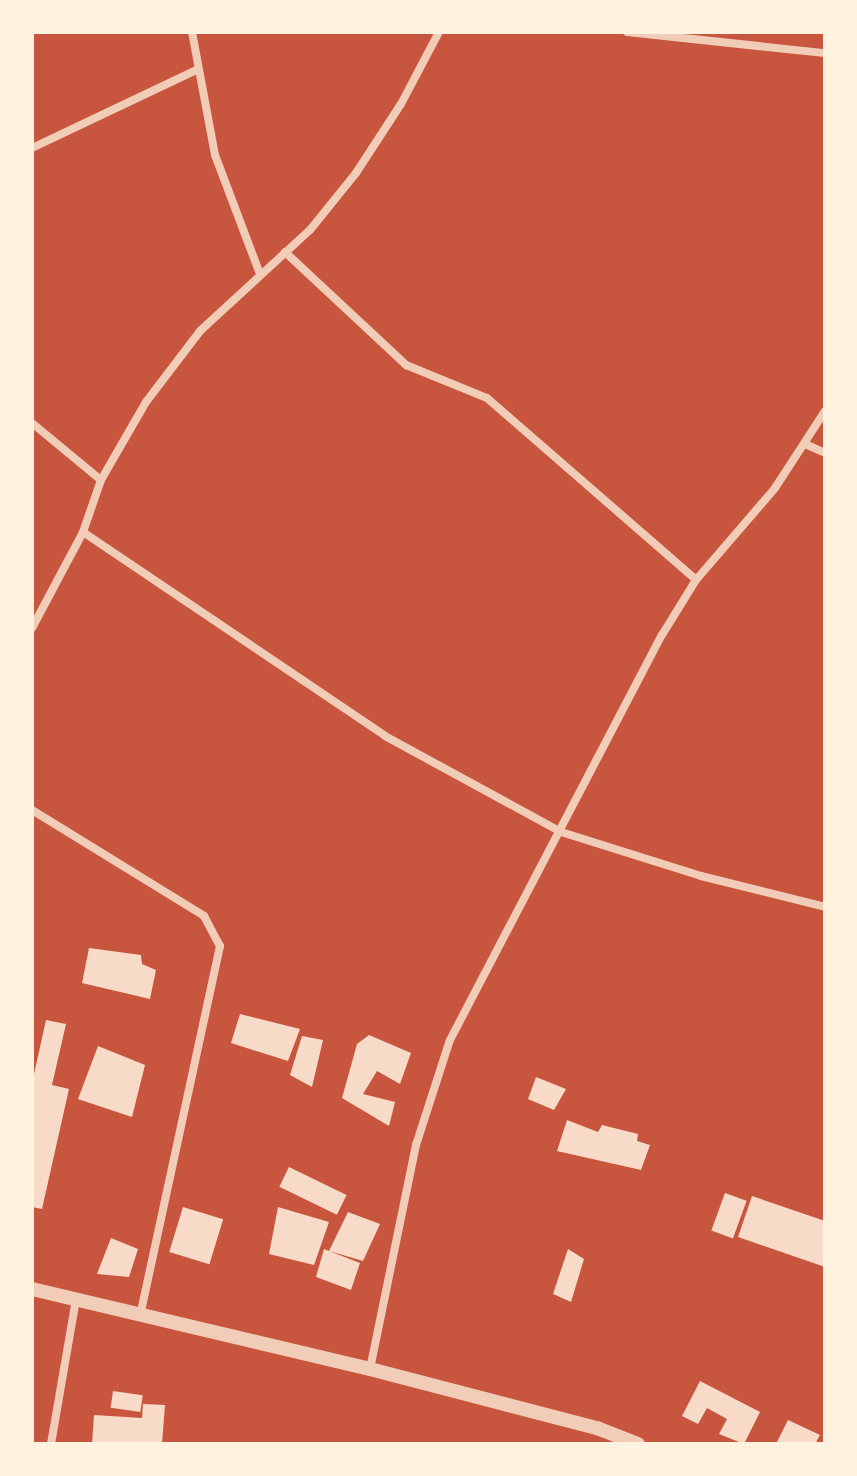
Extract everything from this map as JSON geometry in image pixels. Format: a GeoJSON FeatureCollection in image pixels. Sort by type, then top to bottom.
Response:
{"type":"FeatureCollection","features":[{"type":"Feature","properties":{"kind":"street"},"geometry":{"type":"LineString","coordinates":[[192,32],[223,183],[260,274]]}},
{"type":"Feature","properties":{"kind":"street"},"geometry":{"type":"LineString","coordinates":[[32,628],[83,532],[101,480],[146,402],[200,331],[285,252],[356,173],[401,104],[439,32]]}},
{"type":"Feature","properties":{"kind":"street"},"geometry":{"type":"LineString","coordinates":[[627,32],[825,53]]}},
{"type":"Feature","properties":{"kind":"street"},"geometry":{"type":"LineString","coordinates":[[32,148],[198,69]]}},
{"type":"Feature","properties":{"kind":"street"},"geometry":{"type":"LineString","coordinates":[[285,252],[406,365],[487,398],[696,580]]}},
{"type":"Feature","properties":{"kind":"street"},"geometry":{"type":"LineString","coordinates":[[370,1369],[416,1145],[450,1040],[696,580],[805,444],[825,411]]}},
{"type":"Feature","properties":{"kind":"street"},"geometry":{"type":"LineString","coordinates":[[32,423],[101,480]]}},
{"type":"Feature","properties":{"kind":"street"},"geometry":{"type":"LineString","coordinates":[[805,444],[825,453]]}},
{"type":"Feature","properties":{"kind":"street"},"geometry":{"type":"LineString","coordinates":[[83,532],[385,736],[561,832],[701,876],[825,907]]}},
{"type":"Feature","properties":{"kind":"street"},"geometry":{"type":"LineString","coordinates":[[32,810],[204,916],[220,946],[140,1315]]}},
{"type":"Feature","properties":{"kind":"street"},"geometry":{"type":"LineString","coordinates":[[32,1289],[370,1369],[597,1428],[638,1444]]}},
{"type":"Feature","properties":{"kind":"street"},"geometry":{"type":"LineString","coordinates":[[51,1444],[76,1299]]}},
{"type":"Feature","properties":{"kind":"building"},"geometry":{"type":"Polygon","coordinates":[[[89,948],[141,955],[142,964],[156,970],[150,999],[82,983],[89,948]]]}},
{"type":"Feature","properties":{"kind":"building"},"geometry":{"type":"Polygon","coordinates":[[[240,1014],[300,1029],[288,1061],[231,1043],[240,1014]]]}},
{"type":"Feature","properties":{"kind":"building"},"geometry":{"type":"Polygon","coordinates":[[[46,1020],[66,1024],[52,1085],[69,1089],[42,1209],[32,1207],[32,1083],[46,1020]]]}},
{"type":"Feature","properties":{"kind":"building"},"geometry":{"type":"Polygon","coordinates":[[[369,1035],[411,1053],[400,1084],[377,1071],[363,1094],[395,1102],[389,1126],[342,1098],[357,1044],[369,1035]]]}},
{"type":"Feature","properties":{"kind":"building"},"geometry":{"type":"Polygon","coordinates":[[[302,1036],[323,1040],[312,1087],[290,1075],[302,1036]]]}},
{"type":"Feature","properties":{"kind":"building"},"geometry":{"type":"Polygon","coordinates":[[[98,1046],[145,1065],[132,1117],[78,1099],[98,1046]]]}},
{"type":"Feature","properties":{"kind":"building"},"geometry":{"type":"Polygon","coordinates":[[[536,1077],[566,1089],[554,1110],[528,1099],[536,1077]]]}},
{"type":"Feature","properties":{"kind":"building"},"geometry":{"type":"Polygon","coordinates":[[[567,1120],[598,1132],[602,1125],[638,1134],[637,1141],[650,1145],[641,1170],[557,1151],[567,1120]]]}},
{"type":"Feature","properties":{"kind":"building"},"geometry":{"type":"Polygon","coordinates":[[[289,1167],[347,1195],[337,1215],[279,1187],[289,1167]]]}},
{"type":"Feature","properties":{"kind":"building"},"geometry":{"type":"Polygon","coordinates":[[[725,1193],[747,1201],[733,1238],[711,1231],[725,1193]]]}},
{"type":"Feature","properties":{"kind":"building"},"geometry":{"type":"Polygon","coordinates":[[[752,1196],[825,1221],[825,1267],[738,1237],[752,1196]]]}},
{"type":"Feature","properties":{"kind":"building"},"geometry":{"type":"Polygon","coordinates":[[[183,1207],[223,1219],[209,1264],[169,1252],[183,1207]]]}},
{"type":"Feature","properties":{"kind":"building"},"geometry":{"type":"Polygon","coordinates":[[[278,1207],[329,1222],[314,1265],[269,1254],[278,1207]]]}},
{"type":"Feature","properties":{"kind":"building"},"geometry":{"type":"Polygon","coordinates":[[[348,1212],[380,1224],[363,1261],[329,1251],[348,1212]]]}},
{"type":"Feature","properties":{"kind":"building"},"geometry":{"type":"Polygon","coordinates":[[[111,1238],[138,1249],[129,1277],[97,1274],[111,1238]]]}},
{"type":"Feature","properties":{"kind":"building"},"geometry":{"type":"Polygon","coordinates":[[[324,1249],[360,1263],[351,1290],[316,1277],[324,1249]]]}},
{"type":"Feature","properties":{"kind":"building"},"geometry":{"type":"Polygon","coordinates":[[[568,1249],[584,1259],[571,1302],[553,1294],[568,1249]]]}},
{"type":"Feature","properties":{"kind":"building"},"geometry":{"type":"Polygon","coordinates":[[[700,1381],[760,1412],[744,1444],[719,1434],[727,1419],[707,1408],[698,1424],[682,1416],[700,1381]]]}},
{"type":"Feature","properties":{"kind":"building"},"geometry":{"type":"Polygon","coordinates":[[[113,1391],[143,1395],[140,1412],[111,1408],[113,1391]]]}},
{"type":"Feature","properties":{"kind":"building"},"geometry":{"type":"Polygon","coordinates":[[[143,1404],[165,1405],[162,1444],[92,1444],[94,1415],[142,1418],[143,1404]]]}},
{"type":"Feature","properties":{"kind":"building"},"geometry":{"type":"Polygon","coordinates":[[[788,1420],[820,1435],[815,1444],[776,1444],[788,1420]]]}}]}
